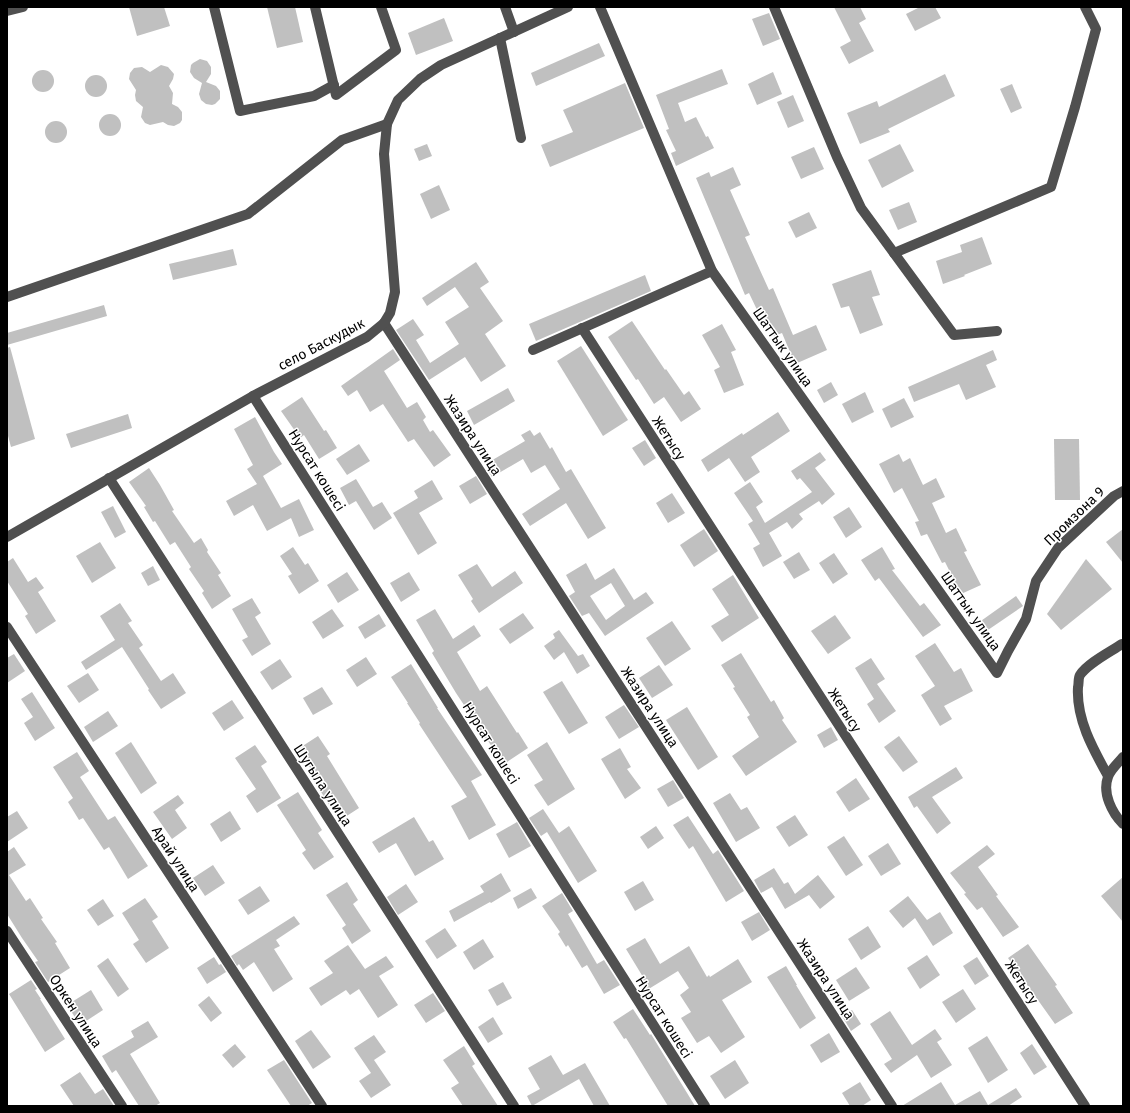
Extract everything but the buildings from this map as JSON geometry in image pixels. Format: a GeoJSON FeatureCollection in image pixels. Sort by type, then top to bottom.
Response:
{"type":"FeatureCollection","features":[{"type":"Feature","properties":{"kind":"street"},"geometry":{"type":"LineString","coordinates":[[7,12],[23,7]]}},
{"type":"Feature","properties":{"kind":"street"},"geometry":{"type":"LineString","coordinates":[[214,7],[240,111],[314,96],[334,85]]}},
{"type":"Feature","properties":{"kind":"street"},"geometry":{"type":"LineString","coordinates":[[315,7],[336,95],[396,50],[381,7]]}},
{"type":"Feature","properties":{"kind":"street"},"geometry":{"type":"LineString","coordinates":[[505,7],[514,32]]}},
{"type":"Feature","properties":{"kind":"street","name":"село Баскудык"},"geometry":{"type":"LineString","coordinates":[[7,537],[253,396],[367,337],[384,323],[390,313],[395,292],[384,154],[387,124],[398,100],[420,79],[441,65],[568,7]]}},
{"type":"Feature","properties":{"kind":"street","name":"Шаттык улица"},"geometry":{"type":"LineString","coordinates":[[600,7],[712,271],[997,673]]}},
{"type":"Feature","properties":{"kind":"street"},"geometry":{"type":"LineString","coordinates":[[774,7],[837,156],[861,208],[954,335],[997,331]]}},
{"type":"Feature","properties":{"kind":"street"},"geometry":{"type":"LineString","coordinates":[[894,253],[1051,186],[1075,108],[1096,29],[1085,7]]}},
{"type":"Feature","properties":{"kind":"street"},"geometry":{"type":"LineString","coordinates":[[500,38],[521,138]]}},
{"type":"Feature","properties":{"kind":"street"},"geometry":{"type":"LineString","coordinates":[[7,297],[248,214],[342,140],[387,124]]}},
{"type":"Feature","properties":{"kind":"street"},"geometry":{"type":"LineString","coordinates":[[533,350],[712,271]]}},
{"type":"Feature","properties":{"kind":"street","name":"Жазира улица"},"geometry":{"type":"LineString","coordinates":[[384,323],[892,1106]]}},
{"type":"Feature","properties":{"kind":"street","name":"Жетысу"},"geometry":{"type":"LineString","coordinates":[[582,328],[1085,1106]]}},
{"type":"Feature","properties":{"kind":"street","name":"Нурсат кошесi"},"geometry":{"type":"LineString","coordinates":[[253,396],[705,1106]]}},
{"type":"Feature","properties":{"kind":"street","name":"Шугыла улица"},"geometry":{"type":"LineString","coordinates":[[109,478],[514,1106]]}},
{"type":"Feature","properties":{"kind":"street","name":"Промзона 9"},"geometry":{"type":"LineString","coordinates":[[997,673],[1026,619],[1036,581],[1058,548],[1114,496],[1123,491]]}},
{"type":"Feature","properties":{"kind":"street","name":"Арай улица"},"geometry":{"type":"LineString","coordinates":[[7,627],[322,1106]]}},
{"type":"Feature","properties":{"kind":"street"},"geometry":{"type":"LineString","coordinates":[[1108,776],[1095,752],[1084,725],[1077,699],[1079,676],[1089,666],[1122,644]]}},
{"type":"Feature","properties":{"kind":"street"},"geometry":{"type":"LineString","coordinates":[[1123,756],[1108,776],[1106,786],[1109,804],[1123,824]]}},
{"type":"Feature","properties":{"kind":"street","name":"Оркен улица"},"geometry":{"type":"LineString","coordinates":[[7,931],[122,1106]]}}]}
